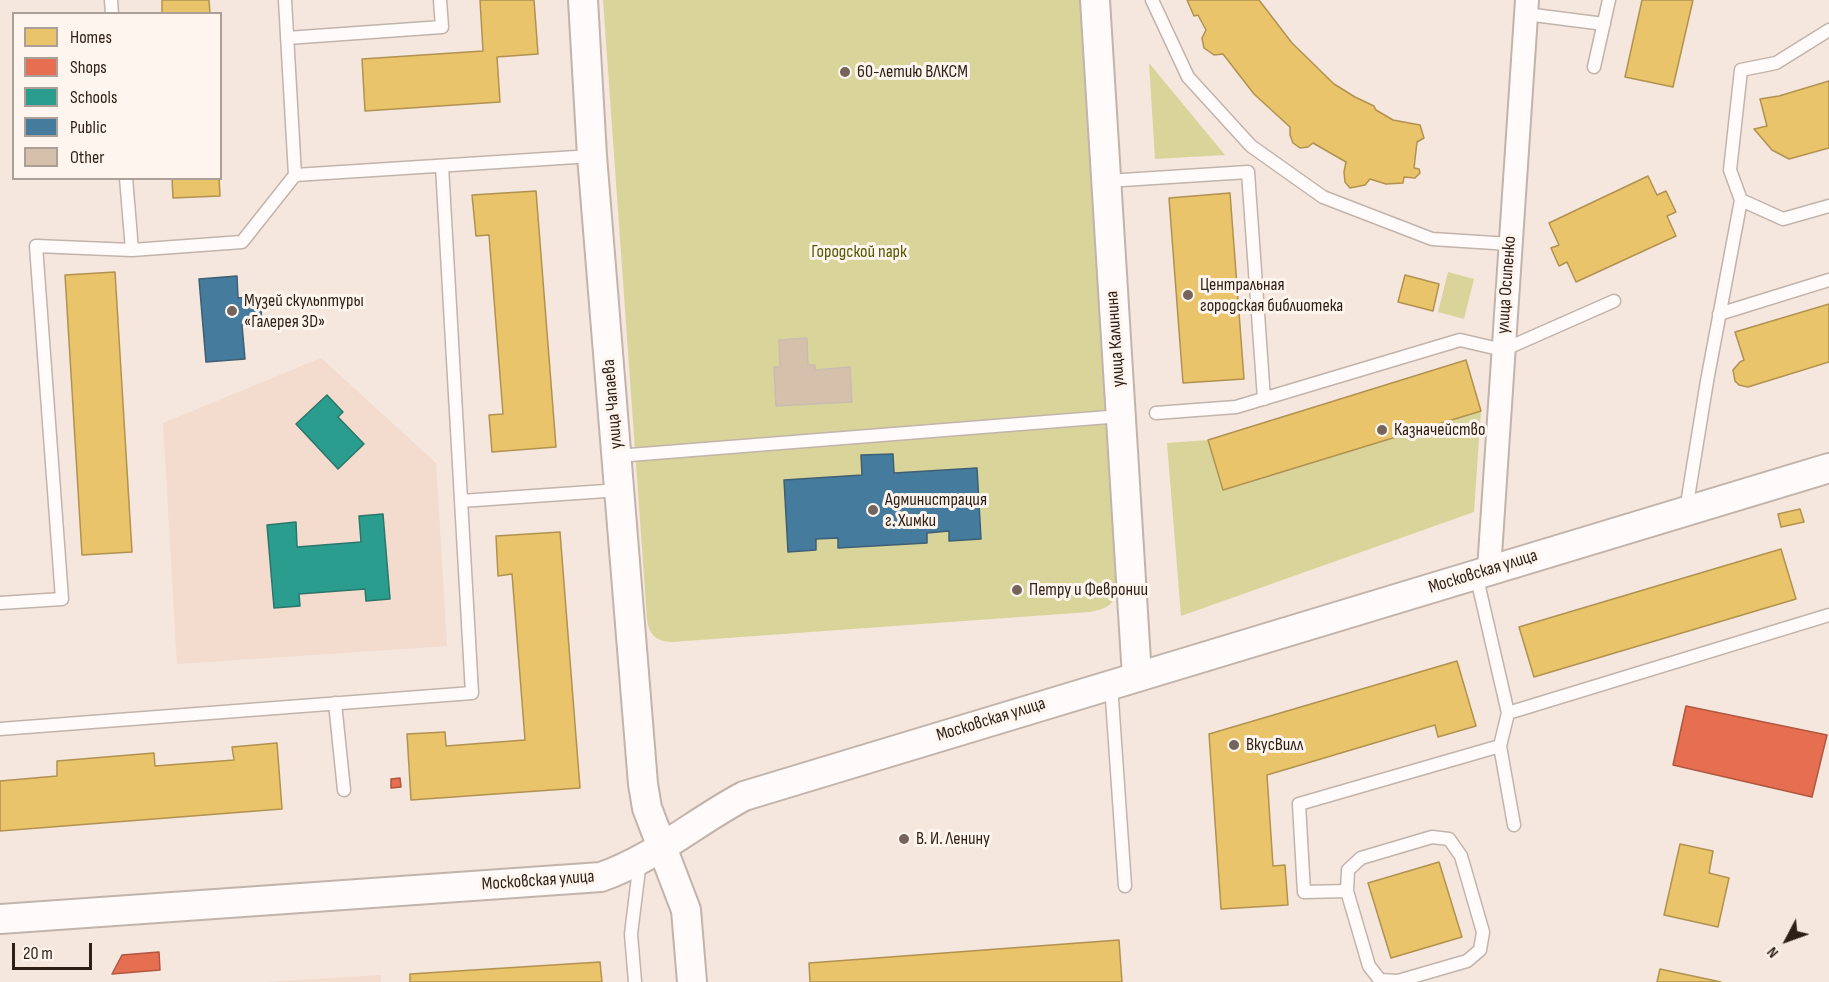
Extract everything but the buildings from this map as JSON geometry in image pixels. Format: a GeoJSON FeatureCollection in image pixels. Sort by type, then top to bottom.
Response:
{"type":"FeatureCollection","features":[{"type":"Feature","properties":{"kind":"street","name":"улица Чапаева"},"geometry":{"type":"LineString","coordinates":[[583,0],[592,156],[643,784],[651,854],[686,909],[692,982]]}},
{"type":"Feature","properties":{"kind":"street","name":"улица Калинина"},"geometry":{"type":"LineString","coordinates":[[1095,0],[1121,416],[1124,680]]}},
{"type":"Feature","properties":{"kind":"street","name":"улица Осипенко"},"geometry":{"type":"LineString","coordinates":[[1482,572],[1503,350],[1526,7]]}},
{"type":"Feature","properties":{"kind":"street","name":"Московская улица"},"geometry":{"type":"LineString","coordinates":[[0,919],[601,877],[651,854],[721,808],[744,796],[1829,468]]}},
{"type":"Feature","properties":{"kind":"lane"},"geometry":{"type":"LineString","coordinates":[[0,603],[62,599],[36,246],[132,250],[242,242],[295,175],[285,0]]}},
{"type":"Feature","properties":{"kind":"lane"},"geometry":{"type":"LineString","coordinates":[[287,38],[442,27],[440,0]]}},
{"type":"Feature","properties":{"kind":"lane"},"geometry":{"type":"LineString","coordinates":[[1152,0],[1188,77],[1251,147],[1323,197],[1432,239],[1510,244]]}},
{"type":"Feature","properties":{"kind":"lane"},"geometry":{"type":"LineString","coordinates":[[1594,67],[1609,0]]}},
{"type":"Feature","properties":{"kind":"lane"},"geometry":{"type":"LineString","coordinates":[[1526,7],[1604,24]]}},
{"type":"Feature","properties":{"kind":"lane"},"geometry":{"type":"LineString","coordinates":[[1686,511],[1719,314],[1741,200],[1730,170],[1741,70],[1776,63],[1829,30]]}},
{"type":"Feature","properties":{"kind":"lane"},"geometry":{"type":"LineString","coordinates":[[295,175],[592,156]]}},
{"type":"Feature","properties":{"kind":"lane"},"geometry":{"type":"LineString","coordinates":[[0,729],[472,693],[442,166]]}},
{"type":"Feature","properties":{"kind":"lane"},"geometry":{"type":"LineString","coordinates":[[1107,181],[1248,171],[1264,399]]}},
{"type":"Feature","properties":{"kind":"lane"},"geometry":{"type":"LineString","coordinates":[[126,180],[132,250]]}},
{"type":"Feature","properties":{"kind":"lane"},"geometry":{"type":"LineString","coordinates":[[1741,200],[1783,219],[1829,206]]}},
{"type":"Feature","properties":{"kind":"lane"},"geometry":{"type":"LineString","coordinates":[[1719,314],[1829,280]]}},
{"type":"Feature","properties":{"kind":"lane"},"geometry":{"type":"LineString","coordinates":[[1156,413],[1236,407],[1460,340],[1503,350],[1614,301]]}},
{"type":"Feature","properties":{"kind":"lane"},"geometry":{"type":"LineString","coordinates":[[617,456],[1121,416]]}},
{"type":"Feature","properties":{"kind":"lane"},"geometry":{"type":"LineString","coordinates":[[461,501],[620,490]]}},
{"type":"Feature","properties":{"kind":"lane"},"geometry":{"type":"LineString","coordinates":[[1482,572],[1508,712],[1500,746],[1514,825]]}},
{"type":"Feature","properties":{"kind":"lane"},"geometry":{"type":"LineString","coordinates":[[1508,712],[1829,615]]}},
{"type":"Feature","properties":{"kind":"lane"},"geometry":{"type":"LineString","coordinates":[[1124,680],[1125,886]]}},
{"type":"Feature","properties":{"kind":"lane"},"geometry":{"type":"LineString","coordinates":[[335,704],[344,790]]}},
{"type":"Feature","properties":{"kind":"lane"},"geometry":{"type":"LineString","coordinates":[[1347,891],[1304,892],[1299,804],[1500,746]]}},
{"type":"Feature","properties":{"kind":"lane"},"geometry":{"type":"LineString","coordinates":[[1432,837],[1449,839],[1461,856],[1483,932],[1480,950],[1467,961],[1398,981],[1380,980],[1369,966],[1347,891],[1348,870],[1361,858],[1432,837]]}},
{"type":"Feature","properties":{"kind":"lane"},"geometry":{"type":"LineString","coordinates":[[635,982],[631,934],[651,854]]}},
{"type":"Feature","properties":{"kind":"shaded area"},"geometry":{"type":"Polygon","coordinates":[[[321,358],[436,463],[447,646],[177,664],[163,423],[321,358]]]}},
{"type":"Feature","properties":{"kind":"shaded area"},"geometry":{"type":"Polygon","coordinates":[[[381,975],[381,982],[265,982],[381,975]]]}},
{"type":"Feature","properties":{"kind":"green space","name":"Городской парк"},"geometry":{"type":"Polygon","coordinates":[[[603,0],[1081,0],[1117,583],[1113,601],[1107,607],[1089,612],[672,642],[654,636],[647,619],[603,0]]]}},
{"type":"Feature","properties":{"kind":"green space"},"geometry":{"type":"Polygon","coordinates":[[[1149,63],[1225,155],[1155,159],[1149,63]]]}},
{"type":"Feature","properties":{"kind":"green space"},"geometry":{"type":"Polygon","coordinates":[[[1448,272],[1474,279],[1464,319],[1438,312],[1448,272]]]}},
{"type":"Feature","properties":{"kind":"green space"},"geometry":{"type":"Polygon","coordinates":[[[1481,411],[1474,512],[1181,616],[1167,443],[1208,440],[1224,490],[1481,411]]]}},
{"type":"Feature","properties":{"kind":"place","name":"60-летию ВЛКСМ"},"geometry":{"type":"Point","coordinates":[845,72]}},
{"type":"Feature","properties":{"kind":"place","name":"Центральная городская библиотека"},"geometry":{"type":"Point","coordinates":[1188,295]}},
{"type":"Feature","properties":{"kind":"place","name":"Музей скульптуры «Галерея 3D»"},"geometry":{"type":"Point","coordinates":[232,311]}},
{"type":"Feature","properties":{"kind":"place","name":"Казначейство"},"geometry":{"type":"Point","coordinates":[1382,430]}},
{"type":"Feature","properties":{"kind":"place","name":"Администрация г. Химки"},"geometry":{"type":"Point","coordinates":[873,510]}},
{"type":"Feature","properties":{"kind":"place","name":"Петру и Февронии"},"geometry":{"type":"Point","coordinates":[1017,590]}},
{"type":"Feature","properties":{"kind":"place","name":"ВкусВилл"},"geometry":{"type":"Point","coordinates":[1234,745]}},
{"type":"Feature","properties":{"kind":"place","name":"В. И. Ленину"},"geometry":{"type":"Point","coordinates":[904,839]}}]}
